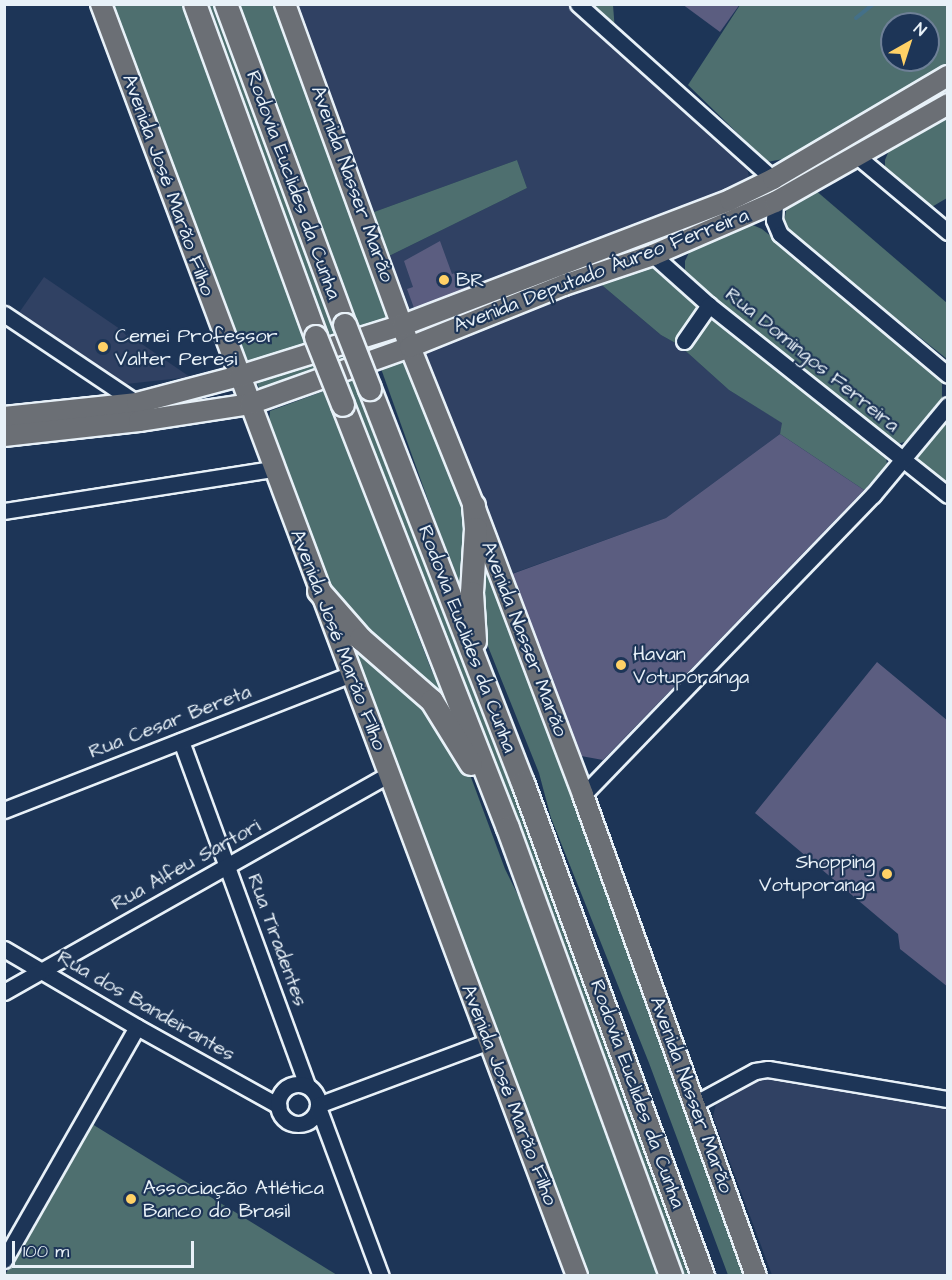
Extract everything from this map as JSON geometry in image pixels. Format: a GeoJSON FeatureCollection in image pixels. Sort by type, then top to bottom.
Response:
{"type":"FeatureCollection","features":[{"type":"Feature","properties":{"kind":"highway","name":"Rodovia Euclides da Cunha"},"geometry":{"type":"LineString","coordinates":[[195,4],[316,337],[508,828],[671,1275]]}},
{"type":"Feature","properties":{"kind":"highway","name":"Rodovia Euclides da Cunha"},"geometry":{"type":"LineString","coordinates":[[226,4],[345,325],[523,783],[703,1275]]}},
{"type":"Feature","properties":{"kind":"highway"},"geometry":{"type":"LineString","coordinates":[[474,506],[476,529],[472,593],[477,667]]}},
{"type":"Feature","properties":{"kind":"highway"},"geometry":{"type":"LineString","coordinates":[[319,591],[361,639],[432,701],[508,828]]}},
{"type":"Feature","properties":{"kind":"main road","name":"Avenida José Marão Filho"},"geometry":{"type":"LineString","coordinates":[[101,4],[273,469],[577,1275]]}},
{"type":"Feature","properties":{"kind":"main road","name":"Avenida Nasser Marão"},"geometry":{"type":"LineString","coordinates":[[285,4],[410,347],[474,506],[583,795],[756,1275]]}},
{"type":"Feature","properties":{"kind":"main road","name":"Avenida Deputado Áureo Ferreira"},"geometry":{"type":"LineString","coordinates":[[138,412],[250,404],[410,347],[773,179],[948,76]]}},
{"type":"Feature","properties":{"kind":"main road","name":"Avenida Deputado Áureo Ferreira"},"geometry":{"type":"LineString","coordinates":[[138,412],[239,376],[403,324],[561,276],[653,255],[775,202],[948,104]]}},
{"type":"Feature","properties":{"kind":"main road"},"geometry":{"type":"LineString","coordinates":[[901,105],[913,124]]}},
{"type":"Feature","properties":{"kind":"main road"},"geometry":{"type":"LineString","coordinates":[[773,179],[775,202]]}},
{"type":"Feature","properties":{"kind":"main road"},"geometry":{"type":"LineString","coordinates":[[4,417],[138,412]]}},
{"type":"Feature","properties":{"kind":"main road"},"geometry":{"type":"LineString","coordinates":[[4,436],[138,412]]}},
{"type":"Feature","properties":{"kind":"street"},"geometry":{"type":"LineString","coordinates":[[578,4],[773,179]]}},
{"type":"Feature","properties":{"kind":"street"},"geometry":{"type":"LineString","coordinates":[[857,156],[948,232]]}},
{"type":"Feature","properties":{"kind":"street"},"geometry":{"type":"LineString","coordinates":[[775,202],[774,219],[780,234],[948,375]]}},
{"type":"Feature","properties":{"kind":"street","name":"Rua Domingos Ferreira"},"geometry":{"type":"LineString","coordinates":[[653,255],[710,305],[948,495]]}},
{"type":"Feature","properties":{"kind":"street"},"geometry":{"type":"LineString","coordinates":[[684,341],[710,305]]}},
{"type":"Feature","properties":{"kind":"street"},"geometry":{"type":"LineString","coordinates":[[4,314],[138,412]]}},
{"type":"Feature","properties":{"kind":"street"},"geometry":{"type":"LineString","coordinates":[[583,795],[873,495],[948,405]]}},
{"type":"Feature","properties":{"kind":"street"},"geometry":{"type":"LineString","coordinates":[[4,511],[273,469]]}},
{"type":"Feature","properties":{"kind":"street","name":"Rua Cesar Bereta"},"geometry":{"type":"LineString","coordinates":[[4,810],[351,674]]}},
{"type":"Feature","properties":{"kind":"street","name":"Rua Tiradentes"},"geometry":{"type":"LineString","coordinates":[[181,741],[318,1099],[381,1275]]}},
{"type":"Feature","properties":{"kind":"street","name":"Rua Alfeu Sartori"},"geometry":{"type":"LineString","coordinates":[[4,992],[389,774]]}},
{"type":"Feature","properties":{"kind":"street","name":"Rua dos Bandeirantes"},"geometry":{"type":"LineString","coordinates":[[4,949],[137,1027],[276,1099]]}},
{"type":"Feature","properties":{"kind":"street"},"geometry":{"type":"LineString","coordinates":[[4,1260],[137,1027]]}},
{"type":"Feature","properties":{"kind":"street"},"geometry":{"type":"LineString","coordinates":[[318,1099],[313,1117],[298,1124],[287,1120],[276,1099],[294,1085],[318,1099],[489,1041]]}},
{"type":"Feature","properties":{"kind":"street"},"geometry":{"type":"LineString","coordinates":[[694,1104],[755,1071],[768,1070],[948,1099]]}},
{"type":"Feature","properties":{"kind":"shaded area"},"geometry":{"type":"Polygon","coordinates":[[[292,5],[569,5],[747,168],[749,177],[742,187],[415,314],[407,312],[389,256],[527,188],[517,160],[374,212],[292,5]]]}},
{"type":"Feature","properties":{"kind":"shaded area","name":"Cemei Professor Valter Peresi"},"geometry":{"type":"Polygon","coordinates":[[[44,277],[190,377],[117,385],[16,317],[44,277]]]}},
{"type":"Feature","properties":{"kind":"shaded area"},"geometry":{"type":"Polygon","coordinates":[[[597,281],[661,335],[679,345],[729,390],[783,423],[780,434],[666,518],[508,575],[423,354],[429,344],[597,281]]]}},
{"type":"Feature","properties":{"kind":"shaded area"},"geometry":{"type":"Polygon","coordinates":[[[769,1075],[947,1103],[947,1275],[772,1275],[713,1117],[716,1104],[728,1093],[769,1075]]]}},
{"type":"Feature","properties":{"kind":"green space"},"geometry":{"type":"Polygon","coordinates":[[[109,5],[184,5],[308,347],[250,363],[244,359],[109,5]]]}},
{"type":"Feature","properties":{"kind":"green space"},"geometry":{"type":"Polygon","coordinates":[[[202,5],[220,5],[340,338],[327,341],[202,5]]]}},
{"type":"Feature","properties":{"kind":"green space"},"geometry":{"type":"Polygon","coordinates":[[[238,5],[273,5],[391,316],[386,321],[361,331],[238,5]]]}},
{"type":"Feature","properties":{"kind":"green space"},"geometry":{"type":"Polygon","coordinates":[[[585,5],[613,5],[615,31],[585,5]]]}},
{"type":"Feature","properties":{"kind":"green space"},"geometry":{"type":"Polygon","coordinates":[[[740,5],[947,5],[947,67],[940,71],[940,12],[880,12],[880,72],[938,72],[789,158],[767,162],[688,85],[740,5]]]}},
{"type":"Feature","properties":{"kind":"green space"},"geometry":{"type":"Polygon","coordinates":[[[947,114],[947,198],[930,208],[885,171],[885,160],[890,148],[947,114]]]}},
{"type":"Feature","properties":{"kind":"green space"},"geometry":{"type":"Polygon","coordinates":[[[899,115],[903,118],[899,125],[796,179],[794,175],[899,115]]]}},
{"type":"Feature","properties":{"kind":"green space"},"geometry":{"type":"Polygon","coordinates":[[[517,160],[527,188],[389,256],[374,212],[517,160]]]}},
{"type":"Feature","properties":{"kind":"green space"},"geometry":{"type":"Polygon","coordinates":[[[814,189],[947,303],[947,359],[793,236],[784,222],[787,206],[814,189]]]}},
{"type":"Feature","properties":{"kind":"green space"},"geometry":{"type":"Polygon","coordinates":[[[749,200],[752,204],[650,248],[570,274],[568,269],[749,200]]]}},
{"type":"Feature","properties":{"kind":"green space"},"geometry":{"type":"Polygon","coordinates":[[[748,223],[762,229],[942,377],[942,398],[908,441],[897,444],[685,275],[685,261],[693,244],[748,223]]]}},
{"type":"Feature","properties":{"kind":"green space"},"geometry":{"type":"Polygon","coordinates":[[[644,264],[654,268],[697,301],[700,311],[690,344],[708,321],[721,321],[885,449],[887,465],[864,490],[780,434],[782,423],[729,390],[679,345],[661,335],[597,281],[644,264]]]}},
{"type":"Feature","properties":{"kind":"green space"},"geometry":{"type":"Polygon","coordinates":[[[551,275],[557,281],[418,333],[416,327],[551,275]]]}},
{"type":"Feature","properties":{"kind":"green space"},"geometry":{"type":"Polygon","coordinates":[[[395,336],[394,344],[264,391],[257,383],[261,378],[395,336]]]}},
{"type":"Feature","properties":{"kind":"green space"},"geometry":{"type":"Polygon","coordinates":[[[400,356],[407,361],[450,463],[465,514],[463,591],[458,584],[379,363],[400,356]]]}},
{"type":"Feature","properties":{"kind":"green space"},"geometry":{"type":"Polygon","coordinates":[[[354,371],[473,670],[698,1275],[677,1275],[340,377],[354,371]]]}},
{"type":"Feature","properties":{"kind":"green space"},"geometry":{"type":"Polygon","coordinates":[[[324,391],[431,669],[446,699],[442,703],[397,662],[334,595],[269,424],[270,411],[324,391]]]}},
{"type":"Feature","properties":{"kind":"green space"},"geometry":{"type":"Polygon","coordinates":[[[947,413],[947,485],[916,460],[917,449],[947,413]]]}},
{"type":"Feature","properties":{"kind":"green space"},"geometry":{"type":"Polygon","coordinates":[[[481,554],[487,562],[752,1275],[728,1275],[649,1063],[551,818],[539,773],[485,639],[481,554]]]}},
{"type":"Feature","properties":{"kind":"green space"},"geometry":{"type":"Polygon","coordinates":[[[359,648],[430,705],[469,772],[505,869],[521,901],[659,1275],[583,1275],[356,652],[359,648]]]}},
{"type":"Feature","properties":{"kind":"green space","name":"Associação Atlética Banco do Brasil"},"geometry":{"type":"Polygon","coordinates":[[[92,1124],[337,1275],[5,1275],[92,1124]]]}},
{"type":"Feature","properties":{"kind":"building"},"geometry":{"type":"Polygon","coordinates":[[[682,4],[740,4],[720,32],[682,4]]]}},
{"type":"Feature","properties":{"kind":"building","name":"BR"},"geometry":{"type":"Polygon","coordinates":[[[440,241],[452,274],[464,270],[470,287],[414,308],[407,289],[413,287],[404,261],[440,241]]]}},
{"type":"Feature","properties":{"kind":"building","name":"Havan Votuporanga"},"geometry":{"type":"Polygon","coordinates":[[[780,434],[864,490],[603,760],[581,756],[512,574],[666,518],[780,434]]]}},
{"type":"Feature","properties":{"kind":"building","name":"Shopping Votuporanga"},"geometry":{"type":"Polygon","coordinates":[[[877,662],[948,721],[948,987],[900,949],[898,934],[755,813],[877,662]]]}},
{"type":"Feature","properties":{"kind":"waterway"},"geometry":{"type":"LineString","coordinates":[[856,18],[873,4]]}},
{"type":"Feature","properties":{"kind":"place","name":"BR"},"geometry":{"type":"Point","coordinates":[444,280]}},
{"type":"Feature","properties":{"kind":"place","name":"Cemei Professor Valter Peresi"},"geometry":{"type":"Point","coordinates":[103,347]}},
{"type":"Feature","properties":{"kind":"place","name":"Havan Votuporanga"},"geometry":{"type":"Point","coordinates":[621,665]}},
{"type":"Feature","properties":{"kind":"place","name":"Shopping Votuporanga"},"geometry":{"type":"Point","coordinates":[887,874]}},
{"type":"Feature","properties":{"kind":"place","name":"Associação Atlética Banco do Brasil"},"geometry":{"type":"Point","coordinates":[131,1199]}}]}
